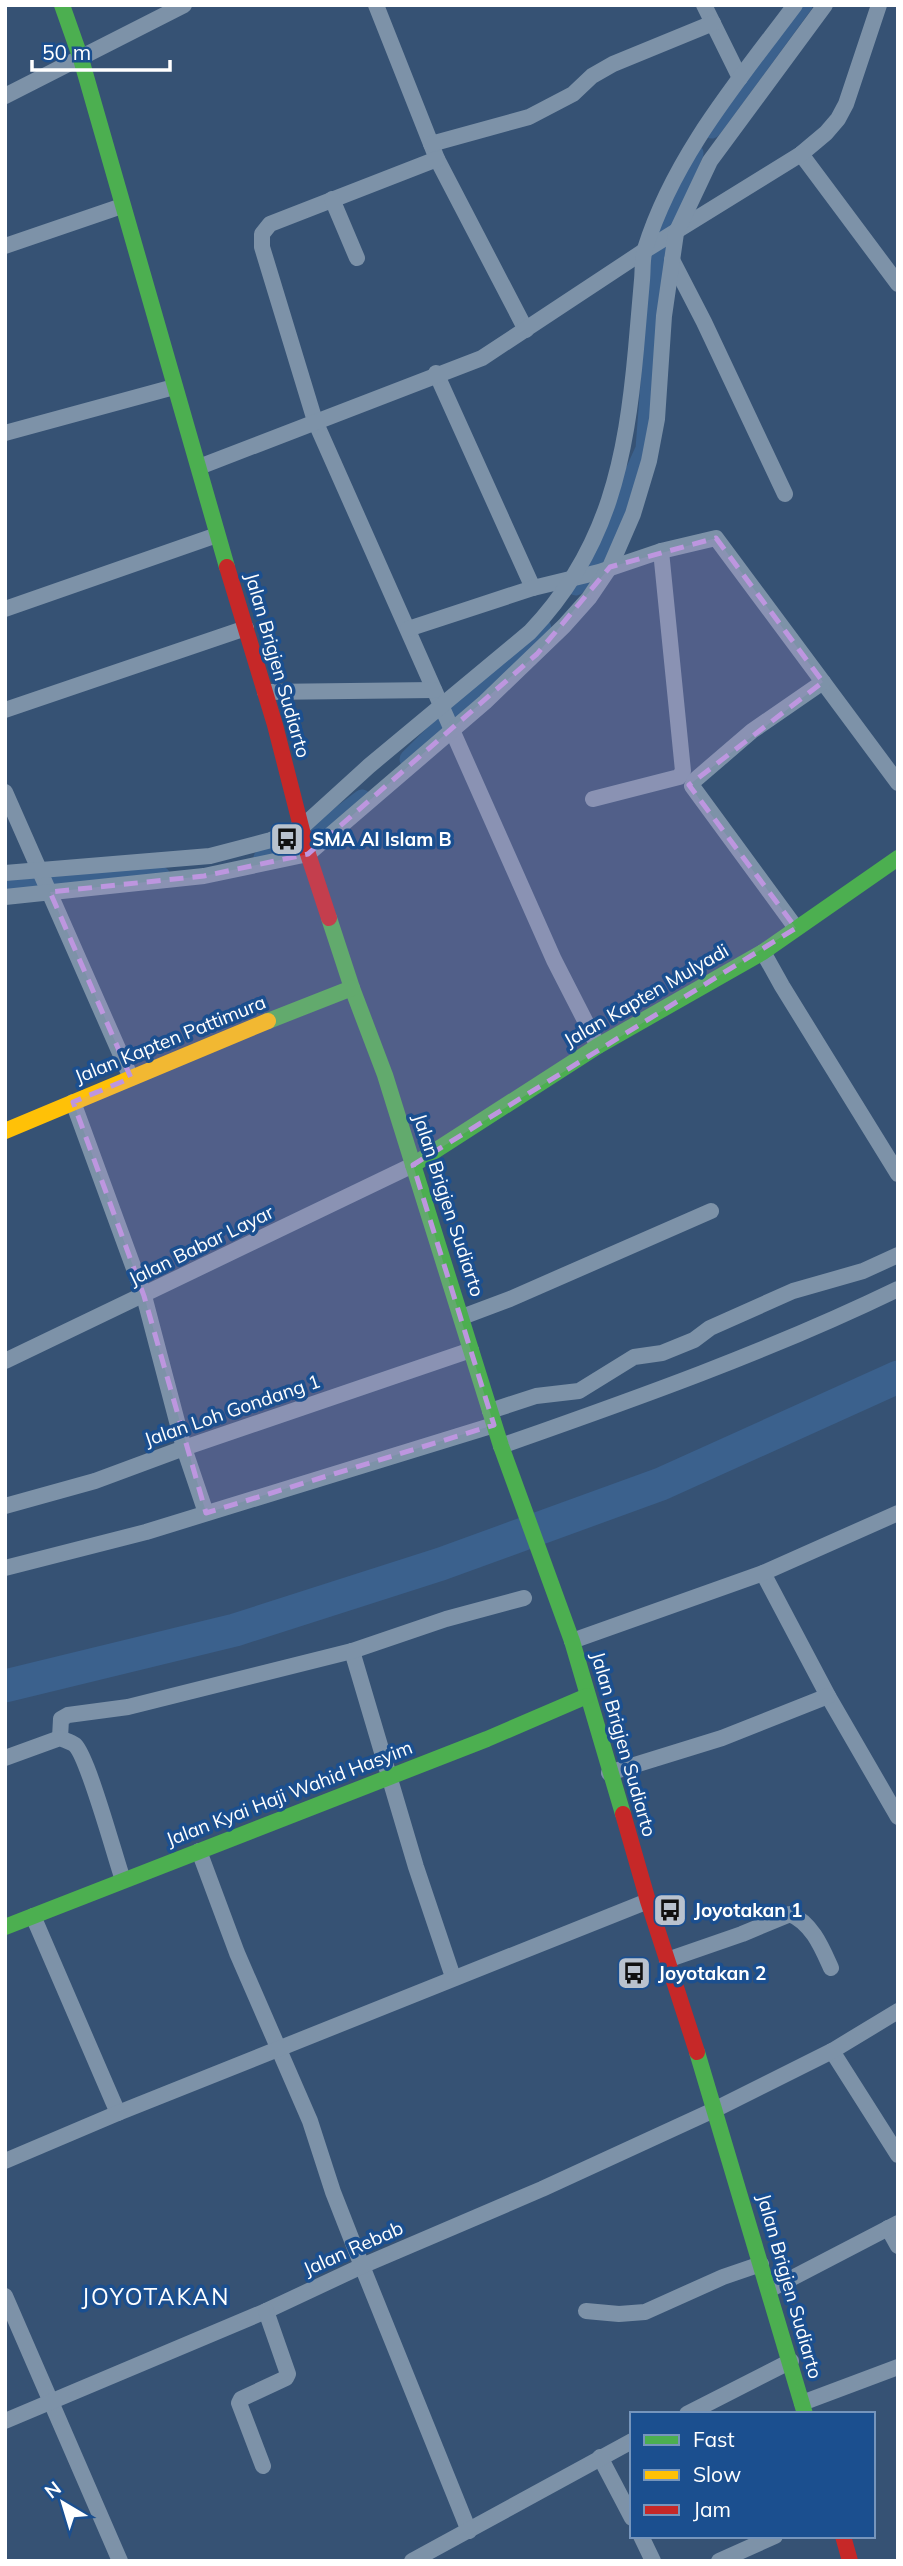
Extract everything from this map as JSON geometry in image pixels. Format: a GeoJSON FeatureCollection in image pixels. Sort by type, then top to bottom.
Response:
{"type":"FeatureCollection","features":[{"type":"Feature","properties":{"kind":"main road","name":"Jalan Brigjen Sudiarto"},"geometry":{"type":"LineString","coordinates":[[62,5],[81,59],[217,535],[265,692],[304,841],[352,988],[385,1075],[501,1446],[572,1641],[609,1773],[716,2109],[804,2409]]}},
{"type":"Feature","properties":{"kind":"main road","name":"Jalan Kapten Mulyadi"},"geometry":{"type":"LineString","coordinates":[[413,1165],[598,1046],[764,952],[898,858]]}},
{"type":"Feature","properties":{"kind":"main road","name":"Jalan Kapten Pattimura"},"geometry":{"type":"LineString","coordinates":[[5,1131],[352,988]]}},
{"type":"Feature","properties":{"kind":"main road","name":"Jalan Kyai Haji Wahid Hasyim"},"geometry":{"type":"LineString","coordinates":[[5,1927],[487,1739],[587,1696]]}},
{"type":"Feature","properties":{"kind":"main road"},"geometry":{"type":"LineString","coordinates":[[844,2538],[850,2561]]}},
{"type":"Feature","properties":{"kind":"street"},"geometry":{"type":"LineString","coordinates":[[5,96],[184,5]]}},
{"type":"Feature","properties":{"kind":"street"},"geometry":{"type":"LineString","coordinates":[[376,5],[434,152],[526,330]]}},
{"type":"Feature","properties":{"kind":"street"},"geometry":{"type":"LineString","coordinates":[[705,5],[740,78]]}},
{"type":"Feature","properties":{"kind":"street"},"geometry":{"type":"LineString","coordinates":[[5,897],[204,876],[304,841],[448,718],[551,609],[574,578],[614,489],[631,403],[648,249],[679,168],[704,127],[795,5]]}},
{"type":"Feature","properties":{"kind":"street"},"geometry":{"type":"LineString","coordinates":[[304,841],[369,766],[448,718],[537,654],[589,598],[634,514],[649,461],[657,419],[664,316],[674,234],[710,161],[825,5]]}},
{"type":"Feature","properties":{"kind":"street"},"geometry":{"type":"LineString","coordinates":[[199,467],[436,373],[482,358],[801,153],[827,133],[838,120],[846,104],[879,5]]}},
{"type":"Feature","properties":{"kind":"street"},"geometry":{"type":"LineString","coordinates":[[598,1046],[554,960],[315,421],[262,247],[262,234],[270,224],[434,152],[529,117],[573,94],[592,76],[612,64],[713,23]]}},
{"type":"Feature","properties":{"kind":"street"},"geometry":{"type":"LineString","coordinates":[[801,153],[898,284]]}},
{"type":"Feature","properties":{"kind":"street"},"geometry":{"type":"LineString","coordinates":[[332,199],[357,258]]}},
{"type":"Feature","properties":{"kind":"street"},"geometry":{"type":"LineString","coordinates":[[5,246],[122,206]]}},
{"type":"Feature","properties":{"kind":"street"},"geometry":{"type":"LineString","coordinates":[[671,259],[704,322],[785,494]]}},
{"type":"Feature","properties":{"kind":"street"},"geometry":{"type":"LineString","coordinates":[[436,373],[533,588]]}},
{"type":"Feature","properties":{"kind":"street"},"geometry":{"type":"LineString","coordinates":[[5,433],[174,387]]}},
{"type":"Feature","properties":{"kind":"street"},"geometry":{"type":"LineString","coordinates":[[5,609],[217,535]]}},
{"type":"Feature","properties":{"kind":"street"},"geometry":{"type":"LineString","coordinates":[[408,629],[533,588],[713,538],[719,541],[898,783]]}},
{"type":"Feature","properties":{"kind":"street"},"geometry":{"type":"LineString","coordinates":[[593,799],[679,777],[683,771],[660,551]]}},
{"type":"Feature","properties":{"kind":"street"},"geometry":{"type":"LineString","coordinates":[[5,710],[246,628]]}},
{"type":"Feature","properties":{"kind":"street"},"geometry":{"type":"LineString","coordinates":[[796,928],[692,786],[695,780],[752,732],[823,682]]}},
{"type":"Feature","properties":{"kind":"street"},"geometry":{"type":"LineString","coordinates":[[265,692],[433,690]]}},
{"type":"Feature","properties":{"kind":"street"},"geometry":{"type":"LineString","coordinates":[[5,792],[131,1078]]}},
{"type":"Feature","properties":{"kind":"street"},"geometry":{"type":"LineString","coordinates":[[5,873],[210,856],[271,840],[304,841]]}},
{"type":"Feature","properties":{"kind":"street"},"geometry":{"type":"LineString","coordinates":[[764,952],[782,986],[898,1174]]}},
{"type":"Feature","properties":{"kind":"street"},"geometry":{"type":"LineString","coordinates":[[73,1102],[144,1296],[184,1447],[206,1513]]}},
{"type":"Feature","properties":{"kind":"street","name":"Jalan Babar Layar"},"geometry":{"type":"LineString","coordinates":[[5,1361],[413,1165]]}},
{"type":"Feature","properties":{"kind":"street"},"geometry":{"type":"LineString","coordinates":[[462,1317],[510,1299],[711,1211]]}},
{"type":"Feature","properties":{"kind":"street"},"geometry":{"type":"LineString","coordinates":[[5,1568],[146,1532],[206,1513],[492,1418],[536,1396],[579,1391],[634,1357],[662,1353],[694,1340],[710,1328],[793,1292],[863,1271],[898,1255]]}},
{"type":"Feature","properties":{"kind":"street"},"geometry":{"type":"LineString","coordinates":[[501,1446],[675,1383],[898,1289]]}},
{"type":"Feature","properties":{"kind":"street","name":"Jalan Loh Gondang 1"},"geometry":{"type":"LineString","coordinates":[[5,1506],[95,1481],[184,1447],[471,1350]]}},
{"type":"Feature","properties":{"kind":"street"},"geometry":{"type":"LineString","coordinates":[[572,1641],[763,1573],[893,1515],[898,1532]]}},
{"type":"Feature","properties":{"kind":"street"},"geometry":{"type":"LineString","coordinates":[[763,1573],[828,1696],[898,1817]]}},
{"type":"Feature","properties":{"kind":"street"},"geometry":{"type":"LineString","coordinates":[[60,1738],[61,1719],[68,1715],[128,1707],[352,1651],[446,1619],[524,1598]]}},
{"type":"Feature","properties":{"kind":"street"},"geometry":{"type":"LineString","coordinates":[[352,1651],[388,1777],[453,1977]]}},
{"type":"Feature","properties":{"kind":"street"},"geometry":{"type":"LineString","coordinates":[[609,1773],[722,1738],[828,1696]]}},
{"type":"Feature","properties":{"kind":"street"},"geometry":{"type":"LineString","coordinates":[[5,1758],[60,1738],[74,1745],[80,1754],[122,1880]]}},
{"type":"Feature","properties":{"kind":"street"},"geometry":{"type":"LineString","coordinates":[[200,1851],[237,1953],[310,2121],[333,2192],[469,2531]]}},
{"type":"Feature","properties":{"kind":"street"},"geometry":{"type":"LineString","coordinates":[[5,2161],[453,1977],[648,1901]]}},
{"type":"Feature","properties":{"kind":"street"},"geometry":{"type":"LineString","coordinates":[[667,1960],[790,1914],[804,1922],[821,1946],[831,1968]]}},
{"type":"Feature","properties":{"kind":"street"},"geometry":{"type":"LineString","coordinates":[[33,1916],[118,2113]]}},
{"type":"Feature","properties":{"kind":"street","name":"Jalan Rebab"},"geometry":{"type":"LineString","coordinates":[[5,2421],[266,2311],[362,2266],[542,2189],[716,2109],[897,2014]]}},
{"type":"Feature","properties":{"kind":"street"},"geometry":{"type":"LineString","coordinates":[[832,2050],[898,2155]]}},
{"type":"Feature","properties":{"kind":"street"},"geometry":{"type":"LineString","coordinates":[[769,2290],[893,2225],[898,2246]]}},
{"type":"Feature","properties":{"kind":"street"},"geometry":{"type":"LineString","coordinates":[[586,2311],[618,2314],[645,2312],[723,2277],[761,2264]]}},
{"type":"Feature","properties":{"kind":"street"},"geometry":{"type":"LineString","coordinates":[[5,2296],[120,2561]]}},
{"type":"Feature","properties":{"kind":"street"},"geometry":{"type":"LineString","coordinates":[[263,2466],[239,2403],[241,2399],[286,2378],[288,2374],[266,2311]]}},
{"type":"Feature","properties":{"kind":"street"},"geometry":{"type":"LineString","coordinates":[[691,2412],[790,2361]]}},
{"type":"Feature","properties":{"kind":"street"},"geometry":{"type":"LineString","coordinates":[[804,2409],[898,2368]]}},
{"type":"Feature","properties":{"kind":"street"},"geometry":{"type":"LineString","coordinates":[[412,2561],[630,2442]]}},
{"type":"Feature","properties":{"kind":"street"},"geometry":{"type":"LineString","coordinates":[[600,2457],[630,2514]]}},
{"type":"Feature","properties":{"kind":"street"},"geometry":{"type":"LineString","coordinates":[[642,2538],[653,2561]]}},
{"type":"Feature","properties":{"kind":"street"},"geometry":{"type":"LineString","coordinates":[[719,2561],[771,2538]]}},
{"type":"Feature","properties":{"kind":"highlighted area"},"geometry":{"type":"Polygon","coordinates":[[[716,538],[823,682],[689,785],[796,928],[413,1165],[494,1425],[206,1513],[144,1296],[73,1102],[131,1078],[50,892],[204,876],[308,854],[537,654],[610,567],[716,538]]]}},
{"type":"Feature","properties":{"kind":"waterway"},"geometry":{"type":"LineString","coordinates":[[712,129],[803,5]]}},
{"type":"Feature","properties":{"kind":"waterway"},"geometry":{"type":"LineString","coordinates":[[576,586],[592,566],[645,449],[661,239],[694,153]]}},
{"type":"Feature","properties":{"kind":"waterway"},"geometry":{"type":"LineString","coordinates":[[409,759],[542,628]]}},
{"type":"Feature","properties":{"kind":"waterway"},"geometry":{"type":"LineString","coordinates":[[263,858],[299,847],[362,799]]}},
{"type":"Feature","properties":{"kind":"waterway"},"geometry":{"type":"LineString","coordinates":[[5,886],[59,883],[115,875],[161,876]]}},
{"type":"Feature","properties":{"kind":"waterway"},"geometry":{"type":"LineString","coordinates":[[5,1686],[235,1630],[441,1564],[661,1484],[898,1377]]}},
{"type":"Feature","properties":{"kind":"traffic: fast"},"geometry":{"type":"LineString","coordinates":[[62,5],[81,59],[227,567]]}},
{"type":"Feature","properties":{"kind":"traffic: fast"},"geometry":{"type":"LineString","coordinates":[[413,1165],[598,1046],[763,952],[898,858]]}},
{"type":"Feature","properties":{"kind":"traffic: fast"},"geometry":{"type":"LineString","coordinates":[[329,918],[385,1075],[501,1446],[572,1641],[623,1814]]}},
{"type":"Feature","properties":{"kind":"traffic: fast"},"geometry":{"type":"LineString","coordinates":[[268,1021],[352,988]]}},
{"type":"Feature","properties":{"kind":"traffic: fast"},"geometry":{"type":"LineString","coordinates":[[5,1927],[487,1739],[587,1696]]}},
{"type":"Feature","properties":{"kind":"traffic: fast"},"geometry":{"type":"LineString","coordinates":[[697,2052],[804,2412]]}},
{"type":"Feature","properties":{"kind":"traffic: slow"},"geometry":{"type":"LineString","coordinates":[[5,1131],[268,1021]]}},
{"type":"Feature","properties":{"kind":"traffic: jam"},"geometry":{"type":"LineString","coordinates":[[227,567],[275,725],[308,854],[329,918]]}},
{"type":"Feature","properties":{"kind":"traffic: jam"},"geometry":{"type":"LineString","coordinates":[[623,1814],[697,2052]]}},
{"type":"Feature","properties":{"kind":"traffic: jam"},"geometry":{"type":"LineString","coordinates":[[844,2538],[850,2561]]}},
{"type":"Feature","properties":{"kind":"place","name":"SMA Al Islam B"},"geometry":{"type":"Point","coordinates":[287,839]}},
{"type":"Feature","properties":{"kind":"place","name":"Joyotakan 1"},"geometry":{"type":"Point","coordinates":[670,1910]}},
{"type":"Feature","properties":{"kind":"place","name":"Joyotakan 2"},"geometry":{"type":"Point","coordinates":[634,1973]}},
{"type":"Feature","properties":{"kind":"district","name":"JOYOTAKAN"},"geometry":{"type":"Point","coordinates":[156,2296]}}]}
